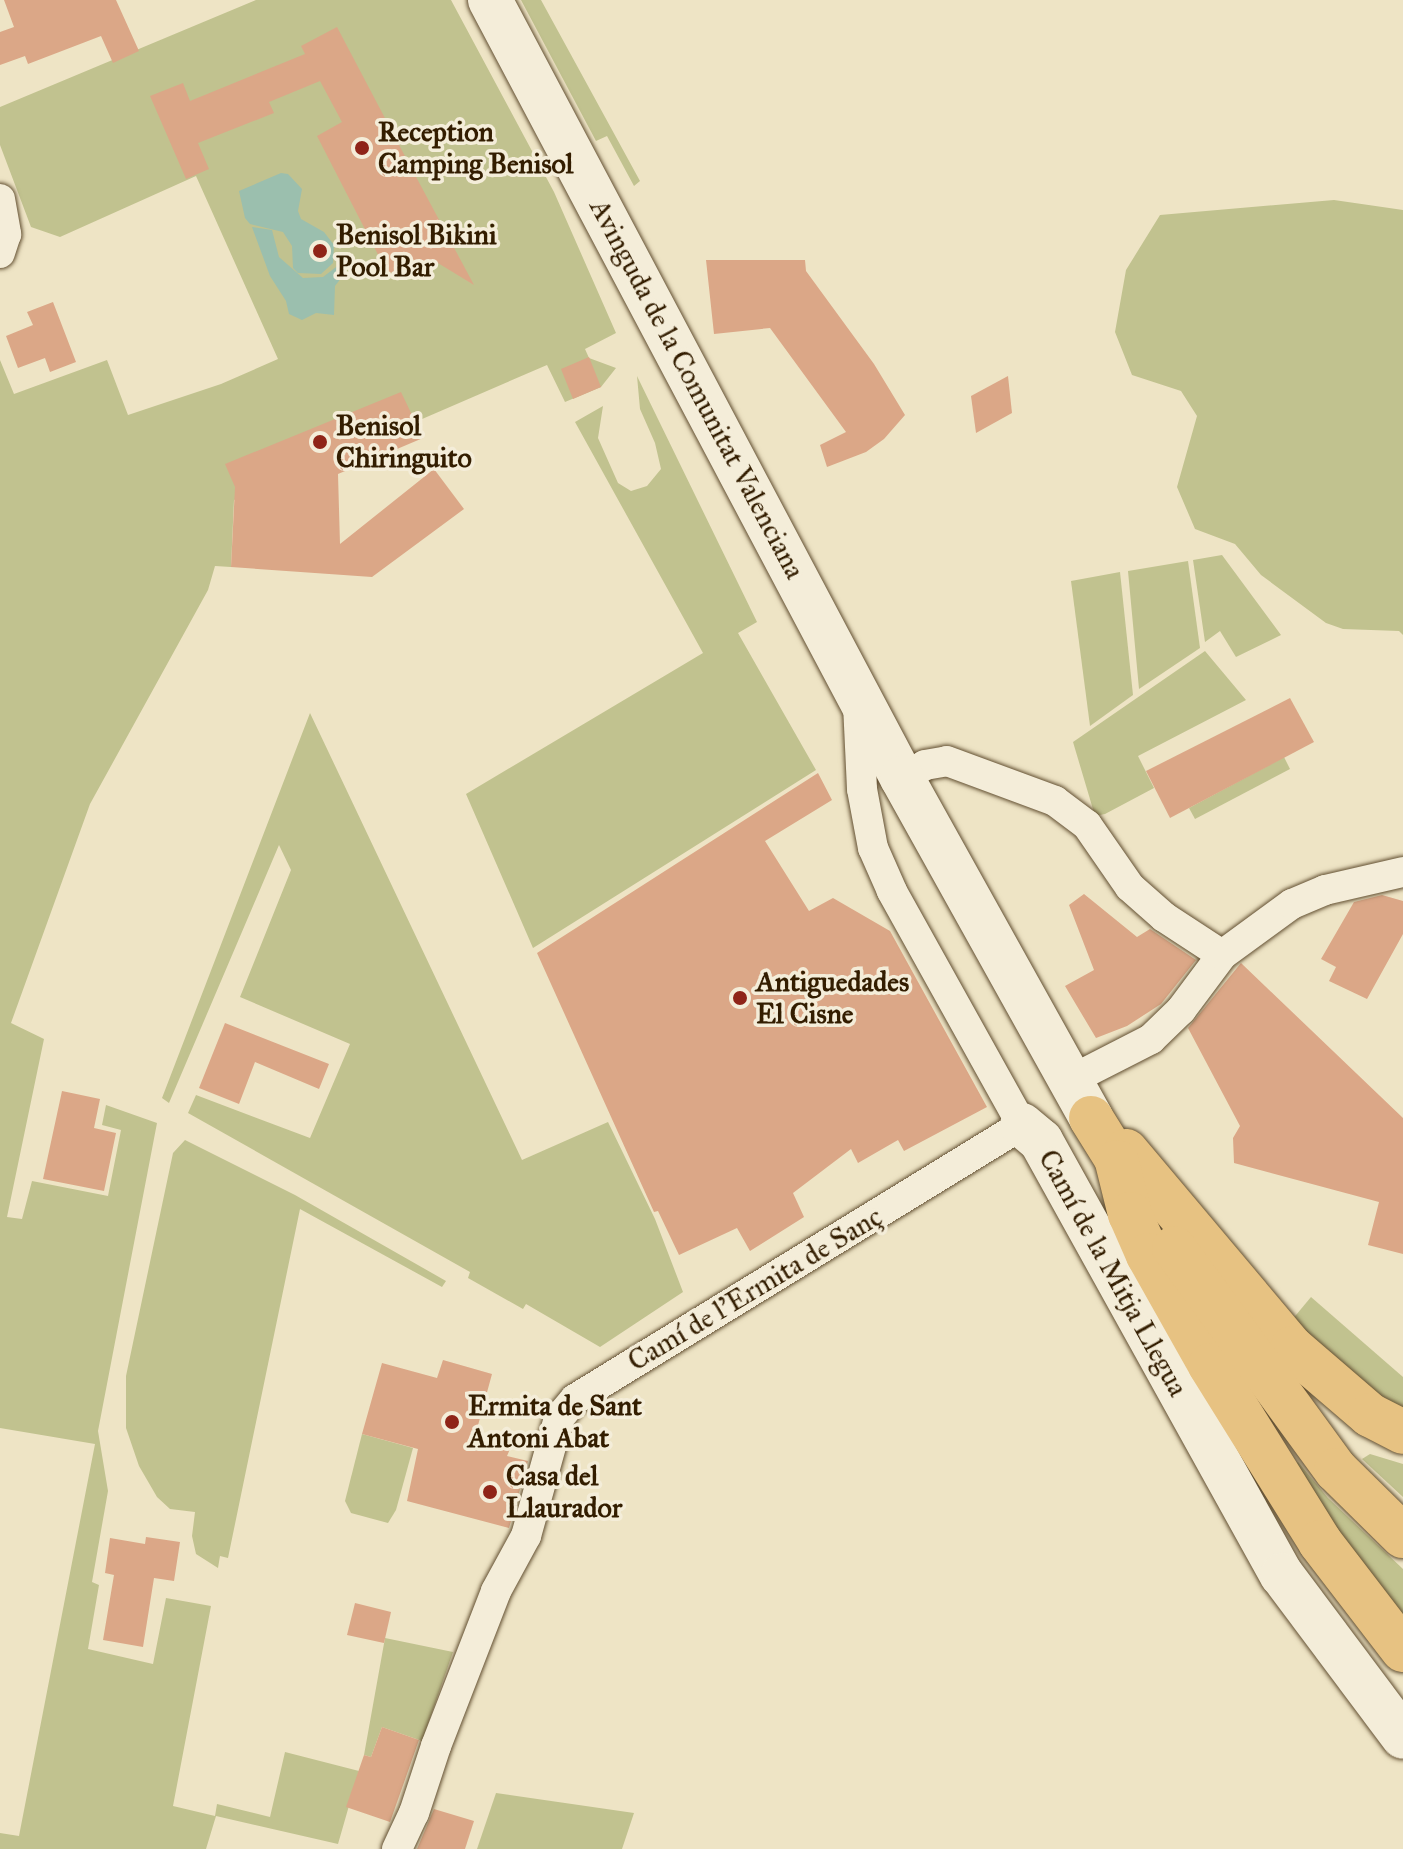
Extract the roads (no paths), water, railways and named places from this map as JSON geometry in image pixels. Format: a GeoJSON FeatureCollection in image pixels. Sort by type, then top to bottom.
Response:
{"type":"FeatureCollection","features":[{"type":"Feature","properties":{"kind":"highway"},"geometry":{"type":"LineString","coordinates":[[1091,1118],[1211,1302],[1336,1470],[1403,1536]]}},
{"type":"Feature","properties":{"kind":"highway"},"geometry":{"type":"LineString","coordinates":[[1091,1118],[1144,1170],[1219,1265],[1292,1348],[1370,1415],[1403,1432]]}},
{"type":"Feature","properties":{"kind":"highway"},"geometry":{"type":"LineString","coordinates":[[1117,1162],[1130,1214],[1148,1255],[1210,1365],[1320,1542],[1403,1650]]}},
{"type":"Feature","properties":{"kind":"main road","name":"Avinguda de la Comunitat Valenciana"},"geometry":{"type":"LineString","coordinates":[[490,0],[902,778],[1091,1118]]}},
{"type":"Feature","properties":{"kind":"main road","name":"Camí de la Mitja Llegua"},"geometry":{"type":"LineString","coordinates":[[1022,1125],[1041,1141],[1282,1575],[1403,1737]]}},
{"type":"Feature","properties":{"kind":"street"},"geometry":{"type":"LineString","coordinates":[[0,199],[6,234],[0,253]]}},
{"type":"Feature","properties":{"kind":"street","name":"Camí de la Mitja Llegua"},"geometry":{"type":"LineString","coordinates":[[858,695],[862,789],[873,848],[892,891],[1022,1125]]}},
{"type":"Feature","properties":{"kind":"street"},"geometry":{"type":"LineString","coordinates":[[902,778],[925,765],[947,761],[1055,801],[1087,825],[1130,887],[1164,917],[1222,955]]}},
{"type":"Feature","properties":{"kind":"street"},"geometry":{"type":"LineString","coordinates":[[1069,1081],[1151,1039],[1181,1010],[1222,955],[1292,904],[1325,890],[1403,872]]}},
{"type":"Feature","properties":{"kind":"street","name":"Camí de l'Ermita de Sanç"},"geometry":{"type":"LineString","coordinates":[[397,1849],[510,1563],[526,1536],[559,1418],[575,1399],[1022,1125]]}},
{"type":"Feature","properties":{"kind":"place","name":"Reception Camping Benisol"},"geometry":{"type":"Point","coordinates":[362,148]}},
{"type":"Feature","properties":{"kind":"place","name":"Benisol Bikini Pool Bar"},"geometry":{"type":"Point","coordinates":[320,251]}},
{"type":"Feature","properties":{"kind":"place","name":"Benisol Chiringuito"},"geometry":{"type":"Point","coordinates":[320,442]}},
{"type":"Feature","properties":{"kind":"place","name":"Antiguedades El Cisne"},"geometry":{"type":"Point","coordinates":[740,998]}},
{"type":"Feature","properties":{"kind":"place","name":"Ermita de Sant Antoni Abat"},"geometry":{"type":"Point","coordinates":[452,1422]}},
{"type":"Feature","properties":{"kind":"place","name":"Casa del Llaurador"},"geometry":{"type":"Point","coordinates":[490,1492]}}]}
